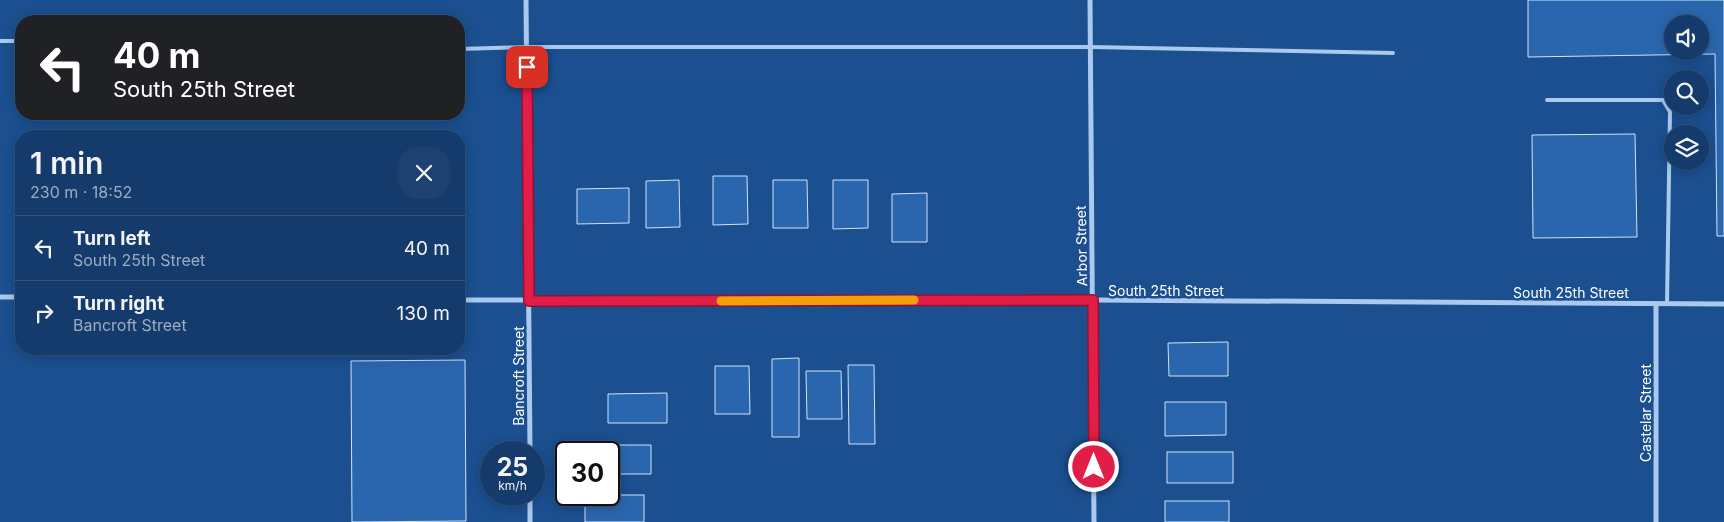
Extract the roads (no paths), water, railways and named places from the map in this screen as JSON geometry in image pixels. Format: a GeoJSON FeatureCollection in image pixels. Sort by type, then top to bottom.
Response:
{"type":"FeatureCollection","features":[{"type":"Feature","properties":{"kind":"street","name":"Bancroft Street"},"geometry":{"type":"LineString","coordinates":[[526,0],[530,441]]}},
{"type":"Feature","properties":{"kind":"street","name":"Arbor Street"},"geometry":{"type":"LineString","coordinates":[[1090,0],[1094,522]]}},
{"type":"Feature","properties":{"kind":"street"},"geometry":{"type":"LineString","coordinates":[[0,297],[15,297]]}},
{"type":"Feature","properties":{"kind":"street","name":"South 25th Street"},"geometry":{"type":"LineString","coordinates":[[465,300],[1093,300],[1724,304]]}},
{"type":"Feature","properties":{"kind":"street","name":"Castelar Street"},"geometry":{"type":"LineString","coordinates":[[1656,304],[1656,522]]}},
{"type":"Feature","properties":{"kind":"street"},"geometry":{"type":"LineString","coordinates":[[530,506],[530,522]]}},
{"type":"Feature","properties":{"kind":"lane"},"geometry":{"type":"LineString","coordinates":[[0,41],[15,41]]}},
{"type":"Feature","properties":{"kind":"lane"},"geometry":{"type":"LineString","coordinates":[[465,49],[526,47],[1090,47],[1393,53]]}},
{"type":"Feature","properties":{"kind":"lane"},"geometry":{"type":"LineString","coordinates":[[1547,100],[1663,100],[1670,112],[1667,304]]}}]}
